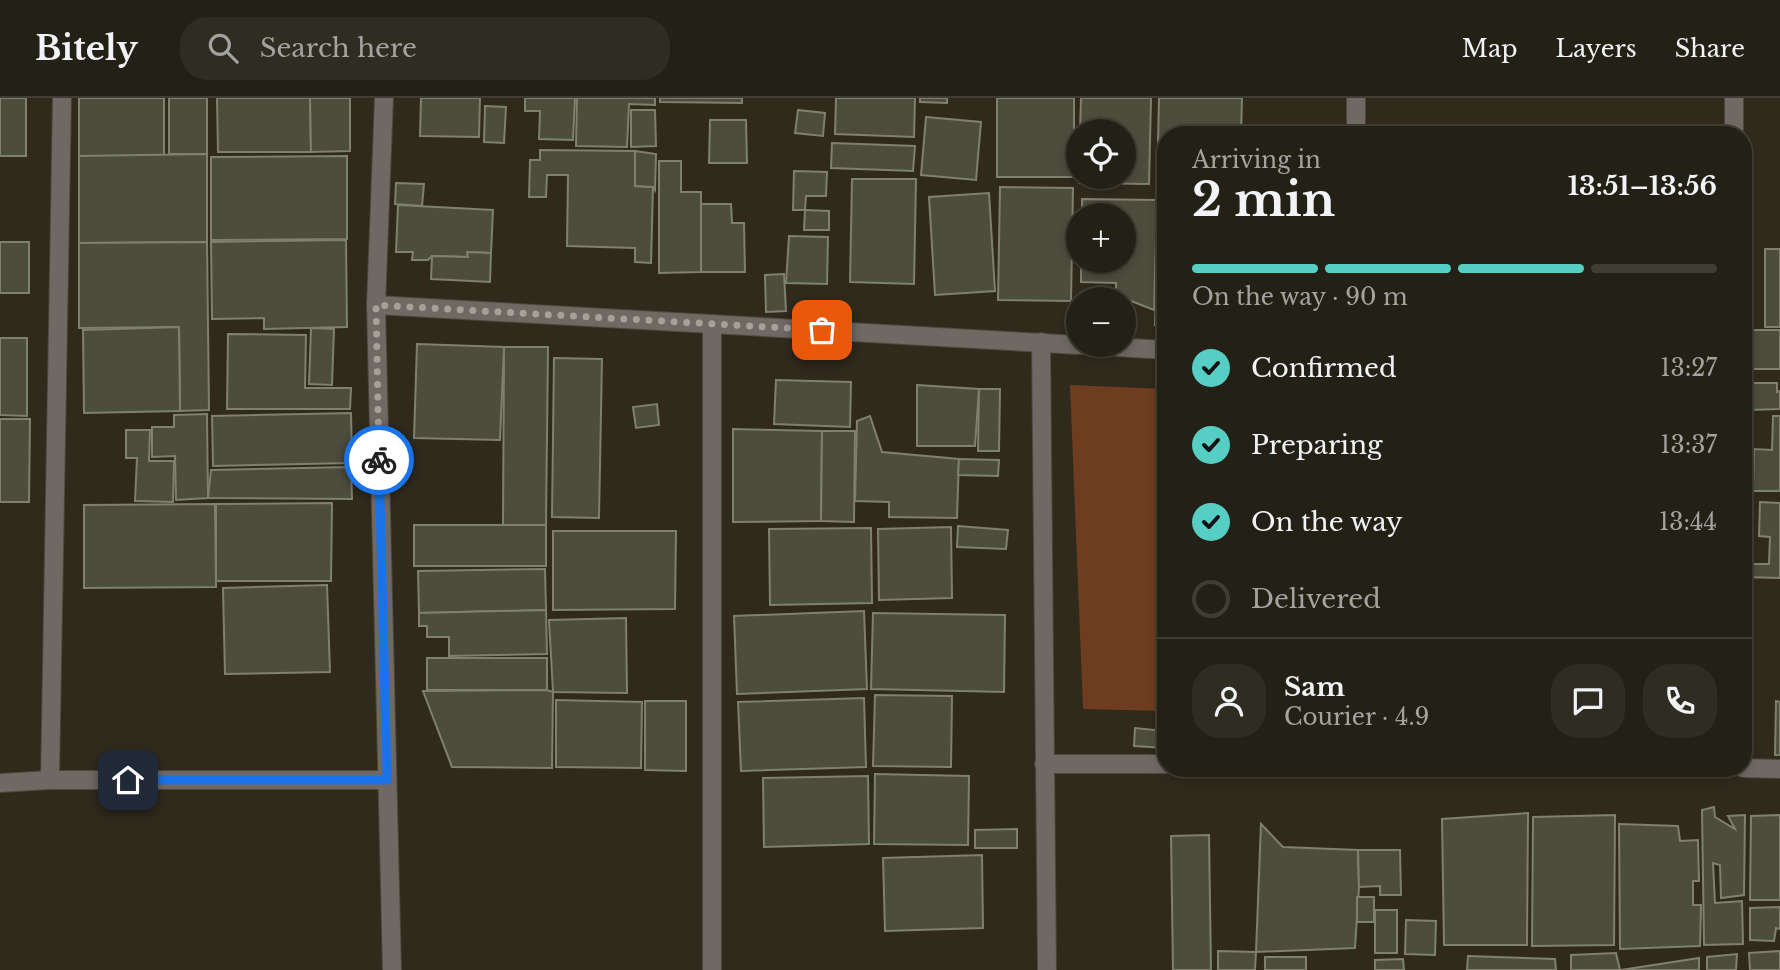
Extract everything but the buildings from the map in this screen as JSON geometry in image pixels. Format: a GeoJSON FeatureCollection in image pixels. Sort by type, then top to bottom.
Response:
{"type":"FeatureCollection","features":[{"type":"Feature","properties":{"kind":"street"},"geometry":{"type":"LineString","coordinates":[[50,780],[62,98]]}},
{"type":"Feature","properties":{"kind":"street"},"geometry":{"type":"LineString","coordinates":[[384,98],[376,305],[392,970]]}},
{"type":"Feature","properties":{"kind":"street"},"geometry":{"type":"LineString","coordinates":[[1356,98],[1356,126]]}},
{"type":"Feature","properties":{"kind":"street"},"geometry":{"type":"LineString","coordinates":[[1734,98],[1734,126]]}},
{"type":"Feature","properties":{"kind":"street"},"geometry":{"type":"LineString","coordinates":[[376,305],[1066,344]]}},
{"type":"Feature","properties":{"kind":"street"},"geometry":{"type":"LineString","coordinates":[[712,324],[712,970]]}},
{"type":"Feature","properties":{"kind":"street"},"geometry":{"type":"LineString","coordinates":[[1041,342],[1047,970]]}},
{"type":"Feature","properties":{"kind":"street"},"geometry":{"type":"LineString","coordinates":[[1136,348],[1157,349]]}},
{"type":"Feature","properties":{"kind":"street"},"geometry":{"type":"LineString","coordinates":[[1044,764],[1157,764]]}},
{"type":"Feature","properties":{"kind":"street"},"geometry":{"type":"LineString","coordinates":[[1752,768],[1780,769]]}},
{"type":"Feature","properties":{"kind":"street"},"geometry":{"type":"LineString","coordinates":[[0,783],[50,780],[387,780]]}},
{"type":"Feature","properties":{"kind":"shaded area"},"geometry":{"type":"Polygon","coordinates":[[[1070,385],[1157,389],[1157,711],[1083,709],[1070,385]]]}},
{"type":"Feature","properties":{"kind":"way so far"},"geometry":{"type":"LineString","coordinates":[[379,460],[376,305],[822,330]]}},
{"type":"Feature","properties":{"kind":"route"},"geometry":{"type":"LineString","coordinates":[[128,780],[387,780],[379,460]]}}]}
